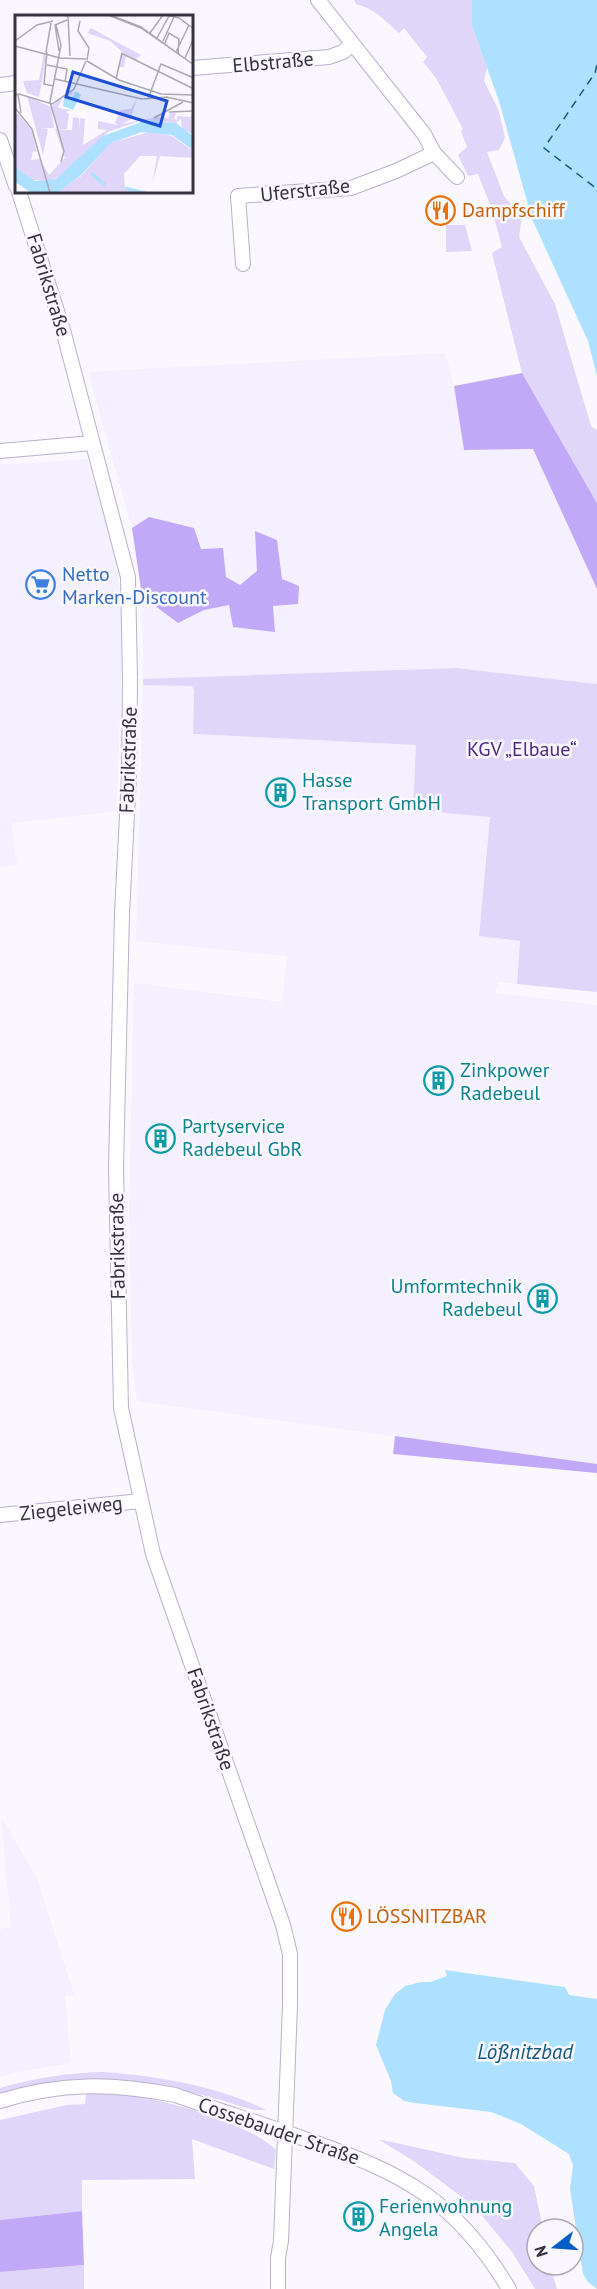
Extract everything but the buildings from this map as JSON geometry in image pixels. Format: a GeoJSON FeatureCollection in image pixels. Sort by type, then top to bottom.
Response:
{"type":"FeatureCollection","features":[{"type":"Feature","properties":{"kind":"street"},"geometry":{"type":"LineString","coordinates":[[318,0],[351,45],[424,134],[434,153],[458,177]]}},
{"type":"Feature","properties":{"kind":"street","name":"Elbstraße"},"geometry":{"type":"LineString","coordinates":[[194,68],[329,57],[343,52],[351,45]]}},
{"type":"Feature","properties":{"kind":"street"},"geometry":{"type":"LineString","coordinates":[[0,85],[15,83]]}},
{"type":"Feature","properties":{"kind":"street"},"geometry":{"type":"LineString","coordinates":[[0,140],[15,183]]}},
{"type":"Feature","properties":{"kind":"street","name":"Uferstraße"},"geometry":{"type":"LineString","coordinates":[[243,264],[238,196],[351,188],[396,171],[434,153]]}},
{"type":"Feature","properties":{"kind":"street","name":"Fabrikstraße"},"geometry":{"type":"LineString","coordinates":[[19,194],[63,330],[128,577],[129,776],[122,913],[116,1190],[121,1408],[153,1554],[285,1933],[290,1954],[286,2132],[278,2289]]}},
{"type":"Feature","properties":{"kind":"street"},"geometry":{"type":"LineString","coordinates":[[0,451],[93,443]]}},
{"type":"Feature","properties":{"kind":"street","name":"Ziegeleiweg"},"geometry":{"type":"LineString","coordinates":[[0,1515],[141,1501]]}},
{"type":"Feature","properties":{"kind":"street","name":"Cossebauder Straße"},"geometry":{"type":"LineString","coordinates":[[0,2101],[54,2089],[83,2085],[113,2085],[175,2095],[363,2159],[425,2194],[464,2227],[485,2250],[510,2289]]}},
{"type":"Feature","properties":{"kind":"shaded area"},"geometry":{"type":"Polygon","coordinates":[[[445,353],[454,386],[465,450],[533,448],[597,589],[597,684],[456,668],[143,679],[142,596],[132,528],[88,372],[445,353]]]}},
{"type":"Feature","properties":{"kind":"shaded area"},"geometry":{"type":"Polygon","coordinates":[[[522,373],[597,503],[597,589],[533,449],[464,450],[454,386],[522,373]]]}},
{"type":"Feature","properties":{"kind":"shaded area"},"geometry":{"type":"Polygon","coordinates":[[[87,459],[114,546],[123,617],[117,811],[12,823],[17,865],[0,867],[0,465],[87,459]]]}},
{"type":"Feature","properties":{"kind":"shaded area"},"geometry":{"type":"Polygon","coordinates":[[[149,517],[194,528],[201,549],[223,548],[226,577],[240,585],[257,571],[255,531],[277,540],[282,579],[299,586],[298,604],[273,606],[275,632],[233,627],[229,605],[204,610],[178,623],[142,596],[132,528],[149,517]]]}},
{"type":"Feature","properties":{"kind":"shaded area"},"geometry":{"type":"Polygon","coordinates":[[[143,685],[192,686],[194,691],[193,734],[417,745],[490,817],[479,936],[520,941],[517,984],[498,982],[495,993],[597,1005],[597,1464],[137,1401],[132,1364],[129,1208],[134,983],[282,1002],[287,956],[136,941],[143,685]]]}},
{"type":"Feature","properties":{"kind":"shaded area"},"geometry":{"type":"Polygon","coordinates":[[[395,1436],[597,1464],[597,1473],[393,1454],[395,1436]]]}},
{"type":"Feature","properties":{"kind":"shaded area"},"geometry":{"type":"Polygon","coordinates":[[[1,1817],[37,1878],[74,1995],[65,1996],[71,2063],[0,2077],[0,1929],[11,1927],[1,1817]]]}},
{"type":"Feature","properties":{"kind":"shaded area"},"geometry":{"type":"Polygon","coordinates":[[[82,2211],[84,2265],[0,2272],[0,2220],[82,2211]]]}},
{"type":"Feature","properties":{"kind":"green space"},"geometry":{"type":"Polygon","coordinates":[[[354,0],[474,0],[472,26],[487,68],[484,81],[499,111],[505,138],[499,150],[487,152],[504,196],[522,217],[519,237],[555,304],[591,426],[597,430],[597,503],[522,373],[492,253],[502,247],[492,210],[478,174],[468,176],[458,155],[467,147],[461,131],[463,129],[436,78],[423,62],[427,57],[404,28],[399,33],[379,16],[356,4],[354,0]]]}},
{"type":"Feature","properties":{"kind":"green space"},"geometry":{"type":"Polygon","coordinates":[[[446,225],[465,225],[472,251],[446,252],[446,225]]]}},
{"type":"Feature","properties":{"kind":"green space","name":"KGV „Elbaue“"},"geometry":{"type":"Polygon","coordinates":[[[456,668],[597,684],[597,992],[517,984],[520,941],[479,936],[490,817],[413,810],[416,745],[193,734],[194,691],[192,686],[143,685],[143,679],[456,668]]]}},
{"type":"Feature","properties":{"kind":"green space"},"geometry":{"type":"Polygon","coordinates":[[[103,2072],[187,2083],[229,2095],[266,2110],[254,2110],[159,2085],[98,2079],[67,2080],[34,2085],[0,2094],[0,2088],[25,2081],[103,2072]]]}},
{"type":"Feature","properties":{"kind":"green space"},"geometry":{"type":"Polygon","coordinates":[[[110,2093],[174,2105],[205,2114],[247,2131],[276,2150],[274,2169],[192,2139],[195,2179],[82,2180],[82,2211],[0,2220],[0,2120],[67,2105],[85,2104],[86,2094],[110,2093]]]}},
{"type":"Feature","properties":{"kind":"green space"},"geometry":{"type":"Polygon","coordinates":[[[378,2139],[464,2158],[515,2163],[534,2186],[540,2217],[525,2217],[525,2273],[512,2252],[474,2206],[415,2162],[378,2139]]]}},
{"type":"Feature","properties":{"kind":"green space"},"geometry":{"type":"Polygon","coordinates":[[[84,2265],[84,2289],[0,2289],[0,2272],[84,2265]]]}},
{"type":"Feature","properties":{"kind":"green space"},"geometry":{"type":"Polygon","coordinates":[[[528,2277],[554,2277],[557,2289],[535,2289],[528,2277]]]}},
{"type":"Feature","properties":{"kind":"water"},"geometry":{"type":"Polygon","coordinates":[[[472,0],[597,0],[597,376],[588,341],[532,219],[499,101],[472,26],[472,0]]]}},
{"type":"Feature","properties":{"kind":"water","name":"Lößnitzbad"},"geometry":{"type":"Polygon","coordinates":[[[445,1970],[565,1987],[569,1995],[597,1999],[597,2289],[585,2277],[585,2217],[574,2217],[570,2189],[573,2166],[569,2154],[521,2124],[491,2112],[404,2101],[393,2093],[391,2081],[376,2045],[385,2010],[395,1994],[405,1986],[430,1982],[447,1976],[445,1970]]]}},
{"type":"Feature","properties":{"kind":"ferry route"},"geometry":{"type":"LineString","coordinates":[[597,65],[595,73],[544,148],[597,189]]}},
{"type":"Feature","properties":{"kind":"place","name":"Dampfschiff"},"geometry":{"type":"Point","coordinates":[441,210]}},
{"type":"Feature","properties":{"kind":"place","name":"Netto Marken-Discount"},"geometry":{"type":"Point","coordinates":[41,585]}},
{"type":"Feature","properties":{"kind":"place","name":"Hasse Transport GmbH"},"geometry":{"type":"Point","coordinates":[281,792]}},
{"type":"Feature","properties":{"kind":"place","name":"Zinkpower Radebeul"},"geometry":{"type":"Point","coordinates":[439,1081]}},
{"type":"Feature","properties":{"kind":"place","name":"Partyservice Radebeul GbR"},"geometry":{"type":"Point","coordinates":[161,1138]}},
{"type":"Feature","properties":{"kind":"place","name":"Umformtechnik Radebeul"},"geometry":{"type":"Point","coordinates":[543,1298]}},
{"type":"Feature","properties":{"kind":"place","name":"LÖSSNITZBAR"},"geometry":{"type":"Point","coordinates":[346,1916]}},
{"type":"Feature","properties":{"kind":"place","name":"Ferienwohnung Angela"},"geometry":{"type":"Point","coordinates":[358,2217]}}]}
